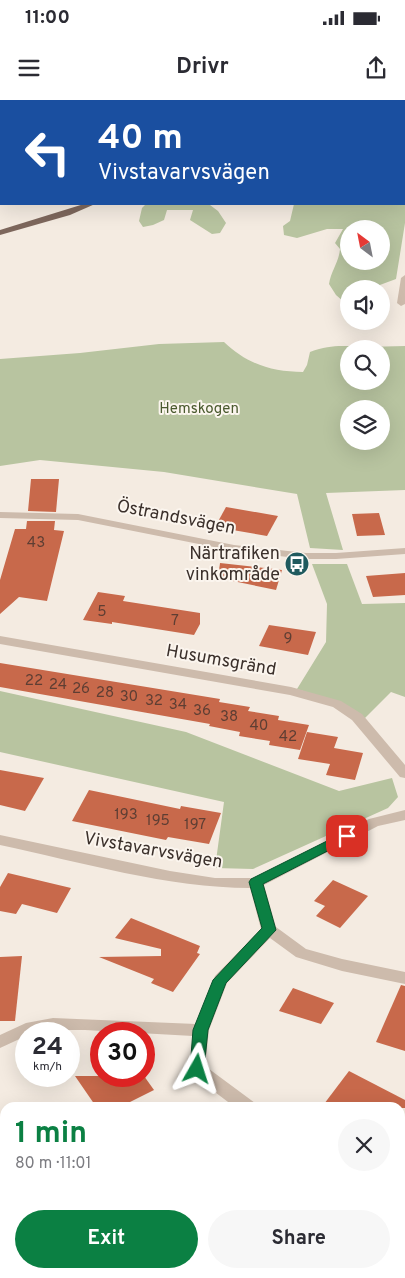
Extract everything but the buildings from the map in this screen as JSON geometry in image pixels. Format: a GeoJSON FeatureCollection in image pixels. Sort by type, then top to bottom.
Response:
{"type":"FeatureCollection","features":[{"type":"Feature","properties":{"kind":"main road"},"geometry":{"type":"LineString","coordinates":[[0,227],[71,205]]}},
{"type":"Feature","properties":{"kind":"main road"},"geometry":{"type":"LineString","coordinates":[[0,233],[88,205]]}},
{"type":"Feature","properties":{"kind":"street"},"geometry":{"type":"LineString","coordinates":[[401,303],[405,278]]}},
{"type":"Feature","properties":{"kind":"street","name":"Östrandsvägen"},"geometry":{"type":"LineString","coordinates":[[0,516],[47,515],[78,517],[234,548],[306,556],[336,556],[405,551]]}},
{"type":"Feature","properties":{"kind":"street","name":"Husumsgränd"},"geometry":{"type":"LineString","coordinates":[[0,640],[291,691],[337,704],[357,717],[405,774]]}},
{"type":"Feature","properties":{"kind":"street"},"geometry":{"type":"LineString","coordinates":[[405,815],[374,822],[256,882],[270,930],[301,953],[405,978]]}},
{"type":"Feature","properties":{"kind":"street","name":"Vivstavarvsvägen"},"geometry":{"type":"LineString","coordinates":[[0,840],[215,883],[256,882]]}},
{"type":"Feature","properties":{"kind":"street"},"geometry":{"type":"LineString","coordinates":[[241,1102],[197,1069],[200,1030],[220,980],[270,930]]}},
{"type":"Feature","properties":{"kind":"street"},"geometry":{"type":"LineString","coordinates":[[0,1042],[26,1029],[53,1024],[200,1030]]}},
{"type":"Feature","properties":{"kind":"green space"},"geometry":{"type":"Polygon","coordinates":[[[145,205],[210,205],[218,211],[226,223],[220,233],[212,234],[190,220],[193,210],[167,210],[164,220],[143,227],[139,221],[142,208],[145,205]]]}},
{"type":"Feature","properties":{"kind":"green space"},"geometry":{"type":"Polygon","coordinates":[[[294,205],[405,205],[405,223],[396,279],[390,281],[340,280],[340,298],[329,284],[340,249],[340,270],[390,270],[390,220],[340,220],[340,229],[327,229],[297,238],[284,235],[283,226],[290,221],[294,205]]]}},
{"type":"Feature","properties":{"kind":"green space"},"geometry":{"type":"Polygon","coordinates":[[[340,234],[340,249],[335,243],[340,234]]]}},
{"type":"Feature","properties":{"kind":"green space","name":"Hemskogen"},"geometry":{"type":"Polygon","coordinates":[[[224,342],[242,356],[260,365],[292,372],[303,372],[310,352],[340,346],[340,390],[390,390],[390,346],[405,346],[405,490],[326,493],[343,550],[310,548],[297,494],[164,472],[40,460],[0,466],[0,359],[80,353],[159,344],[224,342]]]}},
{"type":"Feature","properties":{"kind":"green space"},"geometry":{"type":"Polygon","coordinates":[[[312,564],[347,564],[362,604],[405,603],[405,697],[391,692],[362,721],[332,701],[297,689],[326,642],[327,604],[312,564]]]}},
{"type":"Feature","properties":{"kind":"green space"},"geometry":{"type":"Polygon","coordinates":[[[0,691],[186,732],[339,791],[392,778],[398,797],[388,808],[253,869],[215,868],[224,802],[0,752],[0,691]]]}},
{"type":"Feature","properties":{"kind":"place","name":"Närtrafiken vinkområde"},"geometry":{"type":"Point","coordinates":[297,564]}},
{"type":"Feature","properties":{"kind":"route"},"geometry":{"type":"LineString","coordinates":[[197,1069],[200,1030],[220,980],[270,930],[256,882],[347,836]]}}]}
